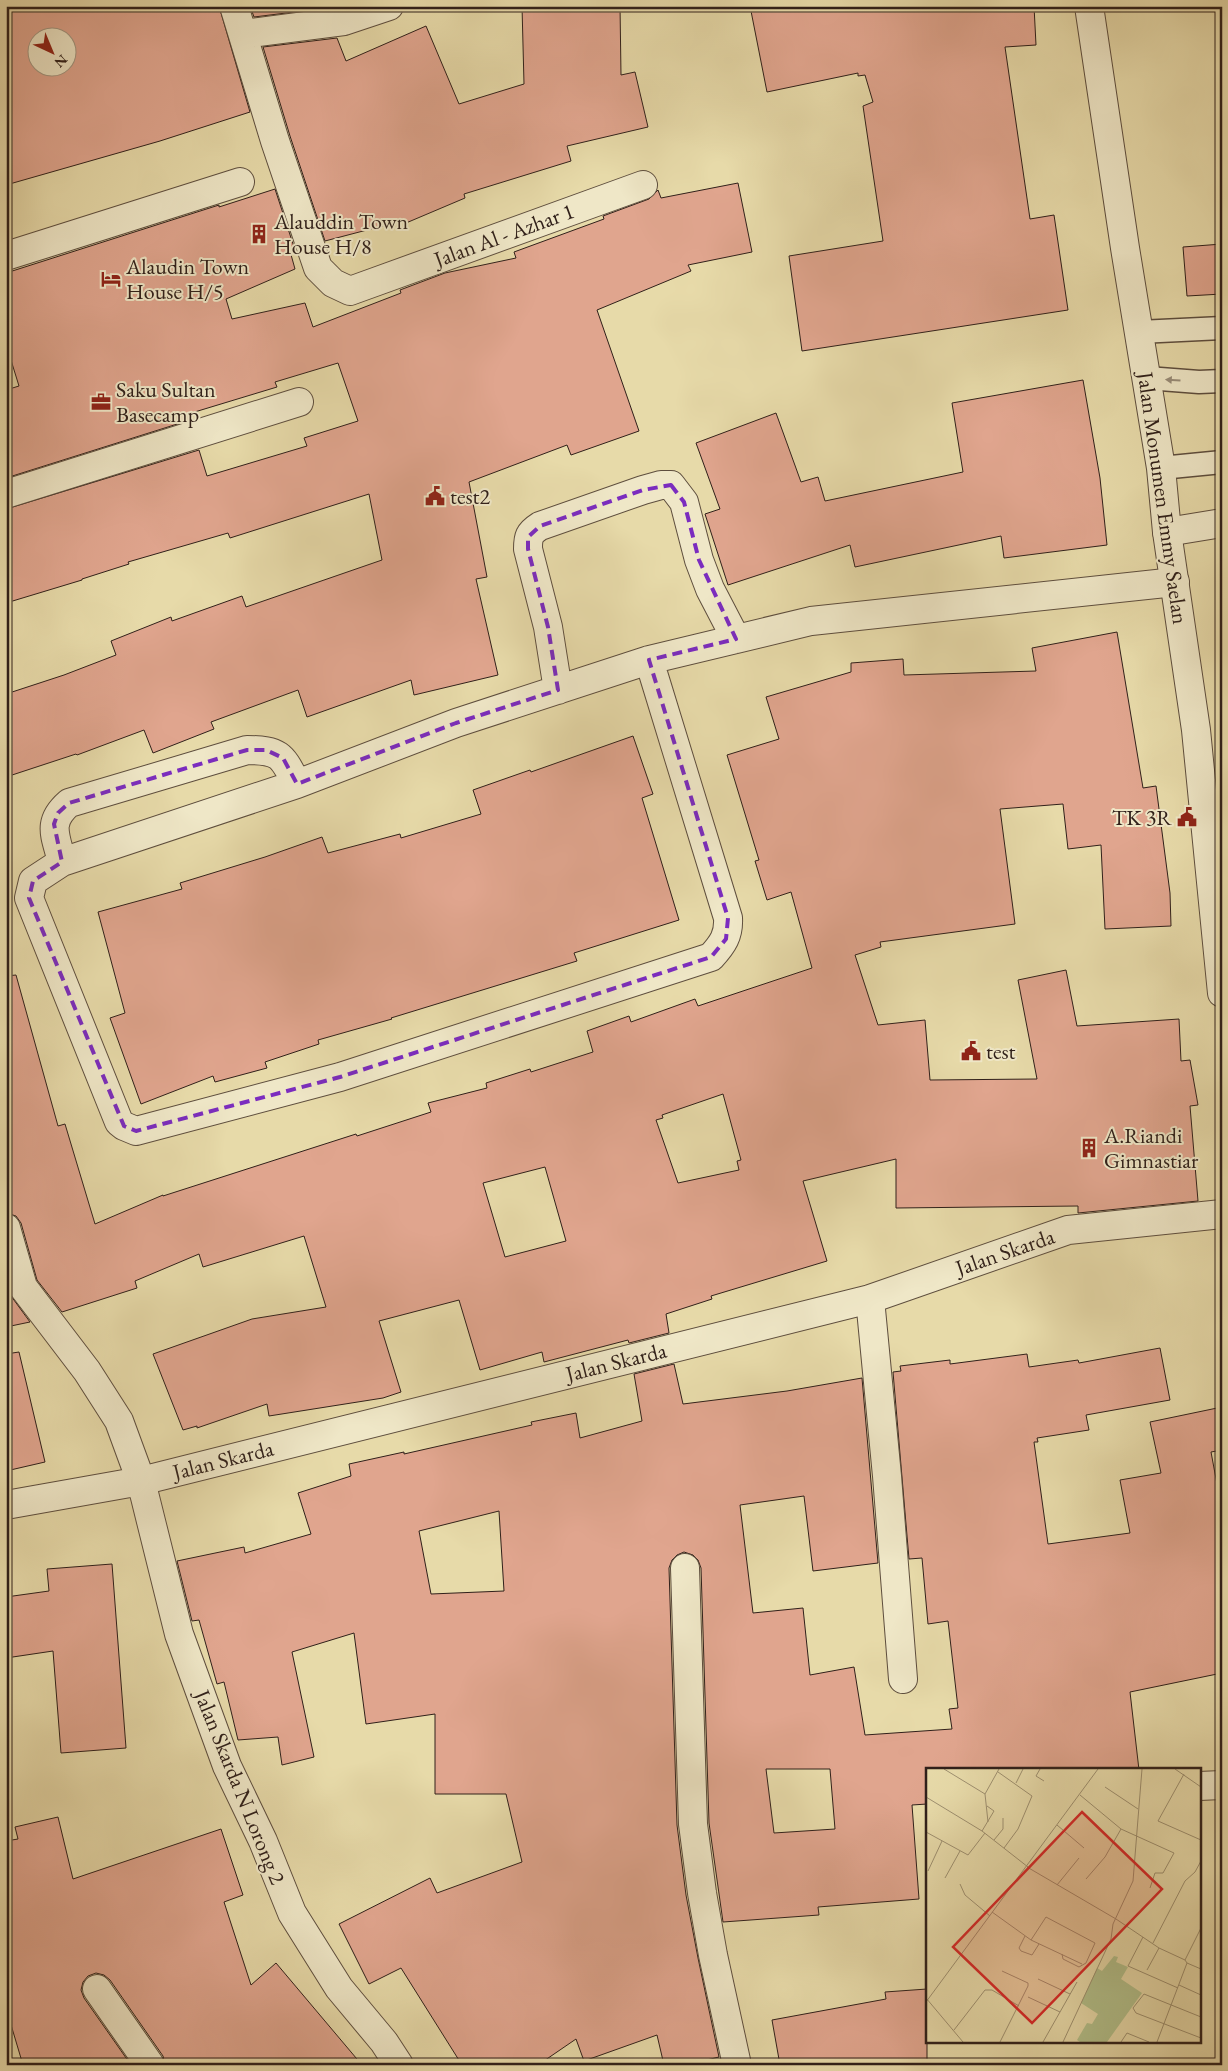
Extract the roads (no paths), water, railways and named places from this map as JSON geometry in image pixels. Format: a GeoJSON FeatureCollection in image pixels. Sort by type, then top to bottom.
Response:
{"type":"FeatureCollection","features":[{"type":"Feature","properties":{"kind":"street","name":"Jalan Al - Azhar 1"},"geometry":{"type":"LineString","coordinates":[[234,6],[275,141],[318,268],[333,283],[350,291],[643,185]]}},
{"type":"Feature","properties":{"kind":"street"},"geometry":{"type":"LineString","coordinates":[[243,34],[344,21],[389,6]]}},
{"type":"Feature","properties":{"kind":"street","name":"Jalan Monumen Emmy Saelan"},"geometry":{"type":"LineString","coordinates":[[1089,6],[1123,238],[1161,468],[1167,532],[1196,730],[1222,992]]}},
{"type":"Feature","properties":{"kind":"street"},"geometry":{"type":"LineString","coordinates":[[6,256],[240,182]]}},
{"type":"Feature","properties":{"kind":"street"},"geometry":{"type":"LineString","coordinates":[[6,494],[299,402]]}},
{"type":"Feature","properties":{"kind":"street"},"geometry":{"type":"LineString","coordinates":[[558,690],[548,627],[528,549],[528,538],[531,531],[540,526],[643,490],[661,485],[671,485],[684,502],[699,560],[710,589],[736,639]]}},
{"type":"Feature","properties":{"kind":"street"},"geometry":{"type":"LineString","coordinates":[[1167,532],[1222,523]]}},
{"type":"Feature","properties":{"kind":"street"},"geometry":{"type":"LineString","coordinates":[[650,660],[728,918],[729,931],[726,939],[711,957],[340,1077],[136,1130],[132,1130],[119,1122],[29,898],[32,881],[62,862],[296,784],[456,723],[650,660],[811,621],[1175,582]]}},
{"type":"Feature","properties":{"kind":"street"},"geometry":{"type":"LineString","coordinates":[[62,862],[54,824],[58,813],[69,803],[247,750],[266,750],[283,758],[296,784]]}},
{"type":"Feature","properties":{"kind":"street","name":"Jalan Skarda"},"geometry":{"type":"LineString","coordinates":[[6,1505],[141,1481],[870,1299],[1068,1230],[1222,1214]]}},
{"type":"Feature","properties":{"kind":"street","name":"Jalan Skarda N Lorong 2"},"geometry":{"type":"LineString","coordinates":[[6,1228],[23,1287],[86,1371],[119,1421],[141,1481],[179,1634],[227,1766],[263,1842],[292,1913],[339,1988],[384,2042],[399,2065]]}},
{"type":"Feature","properties":{"kind":"street"},"geometry":{"type":"LineString","coordinates":[[870,1299],[887,1476],[903,1679]]}},
{"type":"Feature","properties":{"kind":"street"},"geometry":{"type":"LineString","coordinates":[[685,1568],[693,1824],[707,1919],[737,2065]]}},
{"type":"Feature","properties":{"kind":"street"},"geometry":{"type":"LineString","coordinates":[[1200,1786],[1222,1784]]}},
{"type":"Feature","properties":{"kind":"street"},"geometry":{"type":"LineString","coordinates":[[97,1990],[150,2065]]}},
{"type":"Feature","properties":{"kind":"lane"},"geometry":{"type":"LineString","coordinates":[[1139,332],[1222,328]]}},
{"type":"Feature","properties":{"kind":"lane"},"geometry":{"type":"LineString","coordinates":[[1147,378],[1199,382],[1222,381]]}},
{"type":"Feature","properties":{"kind":"lane"},"geometry":{"type":"LineString","coordinates":[[1161,468],[1222,462]]}},
{"type":"Feature","properties":{"kind":"place","name":"Alauddin Town House H/8"},"geometry":{"type":"Point","coordinates":[259,234]}},
{"type":"Feature","properties":{"kind":"place","name":"Alaudin Town House H/5"},"geometry":{"type":"Point","coordinates":[111,279]}},
{"type":"Feature","properties":{"kind":"place","name":"Saku Sultan Basecamp"},"geometry":{"type":"Point","coordinates":[101,402]}},
{"type":"Feature","properties":{"kind":"place","name":"test2"},"geometry":{"type":"Point","coordinates":[435,496]}},
{"type":"Feature","properties":{"kind":"place","name":"TK 3R"},"geometry":{"type":"Point","coordinates":[1187,817]}},
{"type":"Feature","properties":{"kind":"place","name":"test"},"geometry":{"type":"Point","coordinates":[971,1051]}},
{"type":"Feature","properties":{"kind":"place","name":"A.Riandi Gimnastiar"},"geometry":{"type":"Point","coordinates":[1089,1148]}}]}
